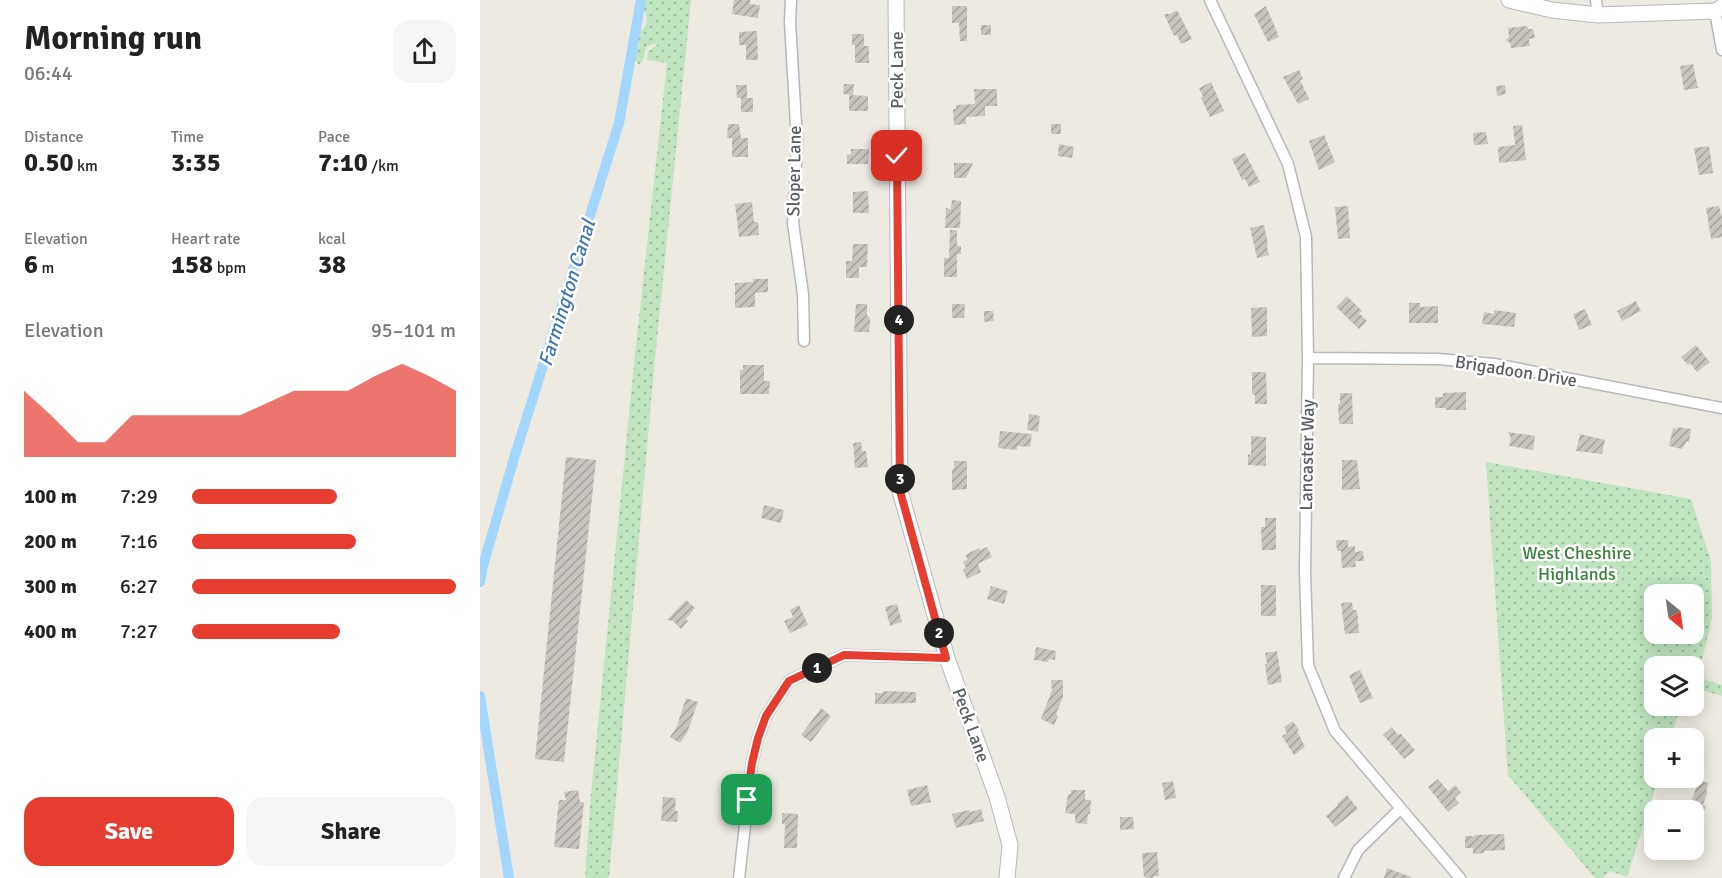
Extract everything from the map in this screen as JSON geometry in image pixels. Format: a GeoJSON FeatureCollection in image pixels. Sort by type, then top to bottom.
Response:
{"type":"FeatureCollection","features":[{"type":"Feature","properties":{"kind":"street","name":"Sloper Lane"},"geometry":{"type":"LineString","coordinates":[[791,0],[790,22],[797,142],[793,223],[802,294],[804,341]]}},
{"type":"Feature","properties":{"kind":"street","name":"Peck Lane"},"geometry":{"type":"LineString","coordinates":[[896,0],[900,491],[946,658],[997,797],[1010,845],[1007,878]]}},
{"type":"Feature","properties":{"kind":"street","name":"Lancaster Way"},"geometry":{"type":"LineString","coordinates":[[1210,0],[1288,164],[1306,237],[1308,358],[1305,572],[1308,665],[1335,731],[1460,878]]}},
{"type":"Feature","properties":{"kind":"street"},"geometry":{"type":"LineString","coordinates":[[1509,0],[1552,10],[1719,9],[1722,50]]}},
{"type":"Feature","properties":{"kind":"street","name":"Brigadoon Drive"},"geometry":{"type":"LineString","coordinates":[[1308,358],[1438,359],[1494,364],[1722,408]]}},
{"type":"Feature","properties":{"kind":"street"},"geometry":{"type":"LineString","coordinates":[[739,878],[752,763],[758,738],[766,716],[789,681],[844,655],[946,658]]}},
{"type":"Feature","properties":{"kind":"street"},"geometry":{"type":"LineString","coordinates":[[1344,878],[1358,850],[1400,809]]}},
{"type":"Feature","properties":{"kind":"green space"},"geometry":{"type":"Polygon","coordinates":[[[643,0],[691,0],[654,369],[609,878],[585,878],[590,805],[636,345],[667,63],[647,60],[648,51],[657,43],[646,47],[643,60],[639,65],[635,60],[639,44],[636,34],[647,22],[643,0]]]}},
{"type":"Feature","properties":{"kind":"green space","name":"West Cheshire Highlands"},"geometry":{"type":"Polygon","coordinates":[[[1486,462],[1691,499],[1711,561],[1712,618],[1703,656],[1644,656],[1644,716],[1678,716],[1674,728],[1644,728],[1644,788],[1655,788],[1652,800],[1644,800],[1644,824],[1627,877],[1610,871],[1602,878],[1595,878],[1508,775],[1486,462]]]}},
{"type":"Feature","properties":{"kind":"green space","name":"West Cheshire Highlands"},"geometry":{"type":"Polygon","coordinates":[[[1704,679],[1722,685],[1722,696],[1704,691],[1704,679]]]}},
{"type":"Feature","properties":{"kind":"building"},"geometry":{"type":"Polygon","coordinates":[[[734,0],[750,0],[750,4],[760,5],[758,18],[732,14],[734,0]]]}},
{"type":"Feature","properties":{"kind":"building"},"geometry":{"type":"Polygon","coordinates":[[[952,6],[967,6],[967,41],[960,41],[959,23],[952,23],[952,6]]]}},
{"type":"Feature","properties":{"kind":"building"},"geometry":{"type":"Polygon","coordinates":[[[1266,6],[1279,37],[1268,42],[1254,14],[1266,6]]]}},
{"type":"Feature","properties":{"kind":"building"},"geometry":{"type":"Polygon","coordinates":[[[1177,10],[1192,39],[1181,44],[1177,35],[1174,36],[1164,14],[1177,10]]]}},
{"type":"Feature","properties":{"kind":"building"},"geometry":{"type":"Polygon","coordinates":[[[981,25],[991,25],[991,35],[981,35],[981,25]]]}},
{"type":"Feature","properties":{"kind":"building"},"geometry":{"type":"Polygon","coordinates":[[[1527,26],[1528,29],[1533,29],[1535,38],[1529,39],[1530,46],[1511,48],[1510,43],[1506,40],[1509,37],[1508,28],[1527,26]]]}},
{"type":"Feature","properties":{"kind":"building"},"geometry":{"type":"Polygon","coordinates":[[[757,31],[758,60],[746,60],[746,45],[739,45],[739,32],[757,31]]]}},
{"type":"Feature","properties":{"kind":"building"},"geometry":{"type":"Polygon","coordinates":[[[852,34],[864,34],[864,46],[869,46],[869,63],[855,63],[855,45],[852,45],[852,34]]]}},
{"type":"Feature","properties":{"kind":"building"},"geometry":{"type":"Polygon","coordinates":[[[1693,64],[1698,88],[1684,90],[1680,66],[1693,64]]]}},
{"type":"Feature","properties":{"kind":"building"},"geometry":{"type":"Polygon","coordinates":[[[1299,70],[1303,79],[1300,80],[1309,99],[1298,104],[1283,77],[1299,70]]]}},
{"type":"Feature","properties":{"kind":"building"},"geometry":{"type":"Polygon","coordinates":[[[1211,82],[1224,111],[1210,117],[1199,88],[1211,82]]]}},
{"type":"Feature","properties":{"kind":"building"},"geometry":{"type":"Polygon","coordinates":[[[844,84],[854,84],[853,95],[843,94],[844,84]]]}},
{"type":"Feature","properties":{"kind":"building"},"geometry":{"type":"Polygon","coordinates":[[[736,85],[747,85],[747,98],[753,98],[753,112],[741,112],[741,98],[737,98],[736,85]]]}},
{"type":"Feature","properties":{"kind":"building"},"geometry":{"type":"Polygon","coordinates":[[[1505,85],[1506,94],[1497,96],[1496,86],[1505,85]]]}},
{"type":"Feature","properties":{"kind":"building"},"geometry":{"type":"Polygon","coordinates":[[[974,89],[997,89],[997,106],[985,106],[985,116],[966,117],[966,124],[954,125],[953,109],[956,109],[956,105],[975,104],[974,89]]]}},
{"type":"Feature","properties":{"kind":"building"},"geometry":{"type":"Polygon","coordinates":[[[849,95],[868,96],[868,111],[849,111],[849,95]]]}},
{"type":"Feature","properties":{"kind":"building"},"geometry":{"type":"Polygon","coordinates":[[[728,124],[739,124],[741,138],[748,138],[748,157],[732,157],[732,138],[727,138],[728,124]]]}},
{"type":"Feature","properties":{"kind":"building"},"geometry":{"type":"Polygon","coordinates":[[[1051,124],[1061,124],[1061,134],[1051,134],[1051,124]]]}},
{"type":"Feature","properties":{"kind":"building"},"geometry":{"type":"Polygon","coordinates":[[[1522,125],[1526,160],[1499,163],[1498,147],[1515,145],[1513,126],[1522,125]]]}},
{"type":"Feature","properties":{"kind":"building"},"geometry":{"type":"Polygon","coordinates":[[[1486,132],[1488,144],[1474,145],[1473,133],[1486,132]]]}},
{"type":"Feature","properties":{"kind":"building"},"geometry":{"type":"Polygon","coordinates":[[[1324,135],[1335,162],[1319,170],[1309,141],[1324,135]]]}},
{"type":"Feature","properties":{"kind":"building"},"geometry":{"type":"Polygon","coordinates":[[[1059,144],[1074,147],[1072,158],[1058,156],[1059,144]]]}},
{"type":"Feature","properties":{"kind":"building"},"geometry":{"type":"Polygon","coordinates":[[[1709,146],[1713,173],[1699,175],[1694,148],[1709,146]]]}},
{"type":"Feature","properties":{"kind":"building"},"geometry":{"type":"Polygon","coordinates":[[[851,149],[869,149],[868,164],[847,164],[847,155],[851,154],[851,149]]]}},
{"type":"Feature","properties":{"kind":"building"},"geometry":{"type":"Polygon","coordinates":[[[1245,153],[1260,182],[1249,187],[1245,179],[1242,180],[1232,159],[1245,153]]]}},
{"type":"Feature","properties":{"kind":"building"},"geometry":{"type":"Polygon","coordinates":[[[954,163],[973,163],[966,178],[954,178],[954,163]]]}},
{"type":"Feature","properties":{"kind":"building"},"geometry":{"type":"Polygon","coordinates":[[[868,191],[869,213],[853,213],[853,192],[868,191]]]}},
{"type":"Feature","properties":{"kind":"building"},"geometry":{"type":"Polygon","coordinates":[[[952,200],[961,201],[960,228],[945,228],[946,208],[951,209],[952,200]]]}},
{"type":"Feature","properties":{"kind":"building"},"geometry":{"type":"Polygon","coordinates":[[[752,202],[754,222],[758,222],[759,235],[739,237],[735,204],[752,202]]]}},
{"type":"Feature","properties":{"kind":"building"},"geometry":{"type":"Polygon","coordinates":[[[1348,206],[1350,238],[1338,239],[1335,207],[1348,206]]]}},
{"type":"Feature","properties":{"kind":"building"},"geometry":{"type":"Polygon","coordinates":[[[1719,206],[1722,218],[1722,237],[1711,239],[1706,208],[1719,206]]]}},
{"type":"Feature","properties":{"kind":"building"},"geometry":{"type":"Polygon","coordinates":[[[1264,225],[1269,255],[1257,258],[1250,228],[1264,225]]]}},
{"type":"Feature","properties":{"kind":"building"},"geometry":{"type":"Polygon","coordinates":[[[950,230],[957,230],[957,246],[961,246],[961,254],[957,254],[957,277],[944,277],[944,258],[949,258],[950,230]]]}},
{"type":"Feature","properties":{"kind":"building"},"geometry":{"type":"Polygon","coordinates":[[[853,244],[868,244],[867,267],[859,267],[859,278],[846,278],[846,261],[852,261],[853,244]]]}},
{"type":"Feature","properties":{"kind":"building"},"geometry":{"type":"Polygon","coordinates":[[[753,279],[768,279],[768,292],[755,293],[755,307],[735,308],[735,283],[753,282],[753,279]]]}},
{"type":"Feature","properties":{"kind":"building"},"geometry":{"type":"Polygon","coordinates":[[[1347,296],[1362,311],[1359,313],[1367,321],[1359,329],[1336,307],[1347,296]]]}},
{"type":"Feature","properties":{"kind":"building"},"geometry":{"type":"Polygon","coordinates":[[[1636,301],[1641,311],[1622,321],[1617,311],[1636,301]]]}},
{"type":"Feature","properties":{"kind":"building"},"geometry":{"type":"Polygon","coordinates":[[[1409,303],[1420,303],[1420,307],[1438,306],[1438,323],[1409,323],[1409,303]]]}},
{"type":"Feature","properties":{"kind":"building"},"geometry":{"type":"Polygon","coordinates":[[[856,304],[867,304],[869,332],[854,332],[856,304]]]}},
{"type":"Feature","properties":{"kind":"building"},"geometry":{"type":"Polygon","coordinates":[[[952,304],[965,304],[964,318],[952,318],[952,304]]]}},
{"type":"Feature","properties":{"kind":"building"},"geometry":{"type":"Polygon","coordinates":[[[1267,307],[1267,336],[1252,337],[1251,308],[1267,307]]]}},
{"type":"Feature","properties":{"kind":"building"},"geometry":{"type":"Polygon","coordinates":[[[1585,309],[1592,325],[1579,330],[1573,314],[1585,309]]]}},
{"type":"Feature","properties":{"kind":"building"},"geometry":{"type":"Polygon","coordinates":[[[1494,310],[1516,313],[1514,327],[1482,324],[1484,312],[1494,314],[1494,310]]]}},
{"type":"Feature","properties":{"kind":"building"},"geometry":{"type":"Polygon","coordinates":[[[984,311],[993,311],[994,321],[984,322],[984,311]]]}},
{"type":"Feature","properties":{"kind":"building"},"geometry":{"type":"Polygon","coordinates":[[[1696,345],[1710,362],[1697,372],[1681,357],[1696,345]]]}},
{"type":"Feature","properties":{"kind":"building"},"geometry":{"type":"Polygon","coordinates":[[[743,365],[764,365],[764,381],[770,381],[769,394],[740,394],[740,370],[743,370],[743,365]]]}},
{"type":"Feature","properties":{"kind":"building"},"geometry":{"type":"Polygon","coordinates":[[[1252,372],[1266,372],[1267,404],[1255,404],[1255,395],[1252,394],[1252,372]]]}},
{"type":"Feature","properties":{"kind":"building"},"geometry":{"type":"Polygon","coordinates":[[[1466,392],[1466,410],[1435,408],[1435,397],[1443,397],[1443,393],[1466,392]]]}},
{"type":"Feature","properties":{"kind":"building"},"geometry":{"type":"Polygon","coordinates":[[[1340,393],[1352,393],[1353,424],[1339,424],[1340,393]]]}},
{"type":"Feature","properties":{"kind":"building"},"geometry":{"type":"Polygon","coordinates":[[[1029,414],[1040,416],[1038,432],[1027,430],[1029,414]]]}},
{"type":"Feature","properties":{"kind":"building"},"geometry":{"type":"Polygon","coordinates":[[[1678,427],[1691,429],[1689,442],[1687,441],[1682,449],[1669,446],[1673,428],[1678,429],[1678,427]]]}},
{"type":"Feature","properties":{"kind":"building"},"geometry":{"type":"Polygon","coordinates":[[[1000,431],[1032,434],[1030,447],[1017,446],[1017,450],[998,448],[1000,431]]]}},
{"type":"Feature","properties":{"kind":"building"},"geometry":{"type":"Polygon","coordinates":[[[1508,432],[1535,436],[1533,450],[1509,446],[1511,438],[1508,432]]]}},
{"type":"Feature","properties":{"kind":"building"},"geometry":{"type":"Polygon","coordinates":[[[1580,434],[1605,440],[1602,454],[1576,451],[1580,434]]]}},
{"type":"Feature","properties":{"kind":"building"},"geometry":{"type":"Polygon","coordinates":[[[1251,436],[1266,437],[1266,466],[1248,465],[1248,454],[1251,455],[1251,436]]]}},
{"type":"Feature","properties":{"kind":"building"},"geometry":{"type":"Polygon","coordinates":[[[861,442],[862,451],[866,451],[868,467],[855,468],[853,443],[861,442]]]}},
{"type":"Feature","properties":{"kind":"building"},"geometry":{"type":"Polygon","coordinates":[[[566,457],[596,460],[564,762],[535,759],[566,457]]]}},
{"type":"Feature","properties":{"kind":"building"},"geometry":{"type":"Polygon","coordinates":[[[1342,460],[1357,460],[1360,489],[1342,490],[1342,460]]]}},
{"type":"Feature","properties":{"kind":"building"},"geometry":{"type":"Polygon","coordinates":[[[954,461],[967,461],[967,489],[952,490],[954,461]]]}},
{"type":"Feature","properties":{"kind":"building"},"geometry":{"type":"Polygon","coordinates":[[[764,505],[784,510],[781,523],[761,518],[764,505]]]}},
{"type":"Feature","properties":{"kind":"building"},"geometry":{"type":"Polygon","coordinates":[[[1265,518],[1276,518],[1276,550],[1262,550],[1261,527],[1265,527],[1265,518]]]}},
{"type":"Feature","properties":{"kind":"building"},"geometry":{"type":"Polygon","coordinates":[[[1336,540],[1348,540],[1348,547],[1355,546],[1355,552],[1363,551],[1364,561],[1355,561],[1356,567],[1342,568],[1341,551],[1337,551],[1336,540]]]}},
{"type":"Feature","properties":{"kind":"building"},"geometry":{"type":"Polygon","coordinates":[[[987,547],[992,557],[978,564],[981,572],[967,579],[963,570],[966,568],[963,562],[968,559],[965,555],[987,547]]]}},
{"type":"Feature","properties":{"kind":"building"},"geometry":{"type":"Polygon","coordinates":[[[1261,585],[1276,585],[1276,616],[1261,616],[1261,585]]]}},
{"type":"Feature","properties":{"kind":"building"},"geometry":{"type":"Polygon","coordinates":[[[991,586],[1008,591],[1004,604],[987,599],[991,586]]]}},
{"type":"Feature","properties":{"kind":"building"},"geometry":{"type":"Polygon","coordinates":[[[686,600],[695,608],[681,629],[673,621],[667,620],[686,600]]]}},
{"type":"Feature","properties":{"kind":"building"},"geometry":{"type":"Polygon","coordinates":[[[1352,602],[1353,610],[1357,610],[1359,633],[1345,634],[1341,603],[1352,602]]]}},
{"type":"Feature","properties":{"kind":"building"},"geometry":{"type":"Polygon","coordinates":[[[897,604],[902,622],[890,626],[885,607],[897,604]]]}},
{"type":"Feature","properties":{"kind":"building"},"geometry":{"type":"Polygon","coordinates":[[[799,605],[808,625],[790,633],[784,621],[793,617],[790,610],[799,605]]]}},
{"type":"Feature","properties":{"kind":"building"},"geometry":{"type":"Polygon","coordinates":[[[1036,647],[1056,651],[1055,660],[1049,659],[1048,662],[1034,660],[1036,647]]]}},
{"type":"Feature","properties":{"kind":"building"},"geometry":{"type":"Polygon","coordinates":[[[1277,651],[1282,682],[1268,685],[1265,653],[1277,651]]]}},
{"type":"Feature","properties":{"kind":"building"},"geometry":{"type":"Polygon","coordinates":[[[1360,670],[1373,698],[1360,703],[1349,675],[1360,670]]]}},
{"type":"Feature","properties":{"kind":"building"},"geometry":{"type":"Polygon","coordinates":[[[1051,680],[1063,680],[1063,697],[1054,725],[1041,719],[1052,690],[1051,680]]]}},
{"type":"Feature","properties":{"kind":"building"},"geometry":{"type":"Polygon","coordinates":[[[883,691],[916,692],[916,703],[875,704],[875,693],[883,693],[883,691]]]}},
{"type":"Feature","properties":{"kind":"building"},"geometry":{"type":"Polygon","coordinates":[[[686,698],[698,702],[687,733],[680,743],[670,737],[677,726],[686,698]]]}},
{"type":"Feature","properties":{"kind":"building"},"geometry":{"type":"Polygon","coordinates":[[[821,708],[831,716],[811,742],[801,735],[821,708]]]}},
{"type":"Feature","properties":{"kind":"building"},"geometry":{"type":"Polygon","coordinates":[[[1293,721],[1305,747],[1294,755],[1282,736],[1287,733],[1284,727],[1293,721]]]}},
{"type":"Feature","properties":{"kind":"building"},"geometry":{"type":"Polygon","coordinates":[[[1392,727],[1415,750],[1404,759],[1383,735],[1392,727]]]}},
{"type":"Feature","properties":{"kind":"building"},"geometry":{"type":"Polygon","coordinates":[[[1438,779],[1448,791],[1455,785],[1461,792],[1455,798],[1459,803],[1448,812],[1428,787],[1438,779]]]}},
{"type":"Feature","properties":{"kind":"building"},"geometry":{"type":"Polygon","coordinates":[[[1173,781],[1176,798],[1165,800],[1162,783],[1173,781]]]}},
{"type":"Feature","properties":{"kind":"building"},"geometry":{"type":"Polygon","coordinates":[[[1704,782],[1709,783],[1704,802],[1704,800],[1692,800],[1696,788],[1704,788],[1704,782]]]}},
{"type":"Feature","properties":{"kind":"building"},"geometry":{"type":"Polygon","coordinates":[[[927,785],[931,802],[911,806],[907,790],[927,785]]]}},
{"type":"Feature","properties":{"kind":"building"},"geometry":{"type":"Polygon","coordinates":[[[578,790],[580,802],[584,802],[579,849],[554,847],[559,800],[566,800],[564,792],[578,790]]]}},
{"type":"Feature","properties":{"kind":"building"},"geometry":{"type":"Polygon","coordinates":[[[1071,790],[1085,790],[1085,800],[1091,800],[1087,824],[1075,823],[1075,814],[1065,813],[1068,794],[1071,794],[1071,790]]]}},
{"type":"Feature","properties":{"kind":"building"},"geometry":{"type":"Polygon","coordinates":[[[1347,795],[1358,809],[1335,827],[1326,816],[1347,795]]]}},
{"type":"Feature","properties":{"kind":"building"},"geometry":{"type":"Polygon","coordinates":[[[663,797],[676,798],[677,822],[661,821],[663,797]]]}},
{"type":"Feature","properties":{"kind":"building"},"geometry":{"type":"Polygon","coordinates":[[[981,809],[984,821],[956,828],[952,814],[981,809]]]}},
{"type":"Feature","properties":{"kind":"building"},"geometry":{"type":"Polygon","coordinates":[[[782,813],[798,814],[797,848],[784,848],[785,824],[782,824],[782,813]]]}},
{"type":"Feature","properties":{"kind":"building"},"geometry":{"type":"Polygon","coordinates":[[[1120,817],[1133,817],[1134,829],[1120,830],[1120,817]]]}},
{"type":"Feature","properties":{"kind":"building"},"geometry":{"type":"Polygon","coordinates":[[[1504,834],[1505,850],[1473,854],[1473,848],[1465,848],[1465,836],[1504,834]]]}},
{"type":"Feature","properties":{"kind":"building"},"geometry":{"type":"Polygon","coordinates":[[[1157,852],[1159,876],[1144,877],[1142,853],[1157,852]]]}},
{"type":"Feature","properties":{"kind":"building"},"geometry":{"type":"Polygon","coordinates":[[[1387,868],[1411,877],[1384,878],[1387,868]]]}},
{"type":"Feature","properties":{"kind":"waterway","name":"Farmington Canal"},"geometry":{"type":"LineString","coordinates":[[480,582],[515,455],[619,123],[641,0]]}},
{"type":"Feature","properties":{"kind":"waterway","name":"Farmington Canal"},"geometry":{"type":"LineString","coordinates":[[480,696],[509,878]]}},
{"type":"Feature","properties":{"kind":"route"},"geometry":{"type":"LineString","coordinates":[[747,800],[758,738],[766,716],[789,681],[844,655],[946,658],[900,491],[897,156]]}}]}
